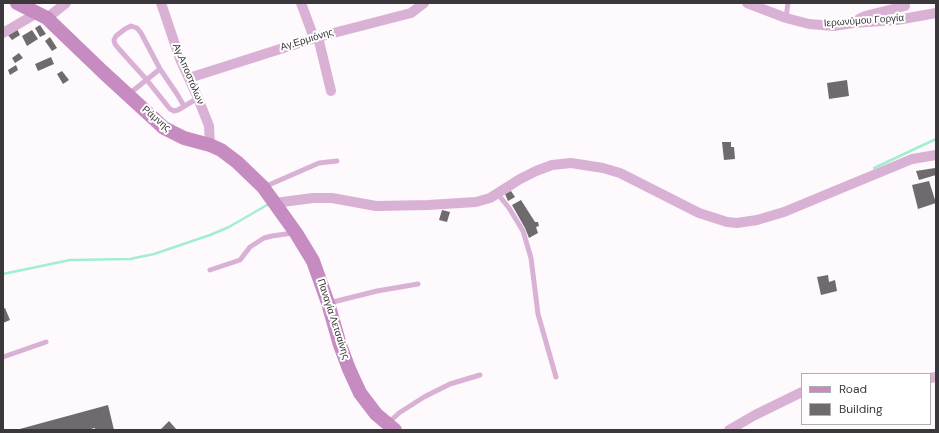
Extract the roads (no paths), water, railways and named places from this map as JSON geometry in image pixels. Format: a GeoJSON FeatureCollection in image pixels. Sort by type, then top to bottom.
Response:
{"type":"FeatureCollection","features":[{"type":"Feature","properties":{"kind":"main road","name":"Ράμνης"},"geometry":{"type":"LineString","coordinates":[[17,3],[42,16],[156,121],[171,132],[184,138],[210,145],[221,150],[232,158],[263,187],[274,203]]}},
{"type":"Feature","properties":{"kind":"main road","name":"Παναγία Λετσαίνης"},"geometry":{"type":"LineString","coordinates":[[274,203],[296,233],[313,261],[328,303],[340,345],[355,382],[368,406],[391,427]]}},
{"type":"Feature","properties":{"kind":"street"},"geometry":{"type":"LineString","coordinates":[[3,33],[42,16],[66,3]]}},
{"type":"Feature","properties":{"kind":"street","name":"Αγ.Αποστόλων"},"geometry":{"type":"LineString","coordinates":[[160,3],[180,59],[209,126],[210,145]]}},
{"type":"Feature","properties":{"kind":"street"},"geometry":{"type":"LineString","coordinates":[[301,3],[316,38],[331,91]]}},
{"type":"Feature","properties":{"kind":"street","name":"Αγ.Ερμιόνης"},"geometry":{"type":"LineString","coordinates":[[189,78],[316,38],[411,13],[424,3]]}},
{"type":"Feature","properties":{"kind":"street","name":"Ιερωνύμου Γοργία"},"geometry":{"type":"LineString","coordinates":[[747,3],[786,18],[808,24],[834,26],[853,22],[897,20],[936,13]]}},
{"type":"Feature","properties":{"kind":"street"},"geometry":{"type":"LineString","coordinates":[[853,22],[865,16],[905,6]]}},
{"type":"Feature","properties":{"kind":"street"},"geometry":{"type":"LineString","coordinates":[[274,203],[313,198],[332,198],[376,206],[476,202],[485,200],[520,179],[547,167],[572,163],[603,168],[620,173],[704,215],[727,222],[742,222],[757,220],[784,212],[912,159],[936,156]]}},
{"type":"Feature","properties":{"kind":"street"},"geometry":{"type":"LineString","coordinates":[[729,430],[755,415],[801,392]]}},
{"type":"Feature","properties":{"kind":"lane"},"geometry":{"type":"LineString","coordinates":[[786,18],[788,3]]}},
{"type":"Feature","properties":{"kind":"lane"},"geometry":{"type":"LineString","coordinates":[[184,106],[178,94],[160,69],[137,28],[131,26],[116,36],[114,40],[115,44],[170,109],[174,111],[178,110],[198,98]]}},
{"type":"Feature","properties":{"kind":"lane"},"geometry":{"type":"LineString","coordinates":[[129,95],[146,79],[160,69]]}},
{"type":"Feature","properties":{"kind":"lane"},"geometry":{"type":"LineString","coordinates":[[263,187],[320,163],[337,160]]}},
{"type":"Feature","properties":{"kind":"lane"},"geometry":{"type":"LineString","coordinates":[[497,192],[523,231],[531,258],[538,314],[556,377]]}},
{"type":"Feature","properties":{"kind":"lane"},"geometry":{"type":"LineString","coordinates":[[210,270],[240,260],[250,247],[264,238],[296,233]]}},
{"type":"Feature","properties":{"kind":"lane"},"geometry":{"type":"LineString","coordinates":[[328,303],[377,291],[418,284]]}},
{"type":"Feature","properties":{"kind":"lane"},"geometry":{"type":"LineString","coordinates":[[3,357],[46,342]]}},
{"type":"Feature","properties":{"kind":"lane"},"geometry":{"type":"LineString","coordinates":[[391,427],[399,413],[424,397],[450,384],[480,375]]}},
{"type":"Feature","properties":{"kind":"waterway"},"geometry":{"type":"LineString","coordinates":[[874,168],[936,139]]}},
{"type":"Feature","properties":{"kind":"waterway"},"geometry":{"type":"LineString","coordinates":[[3,274],[70,260],[130,259],[154,254],[229,227],[267,205]]}}]}
